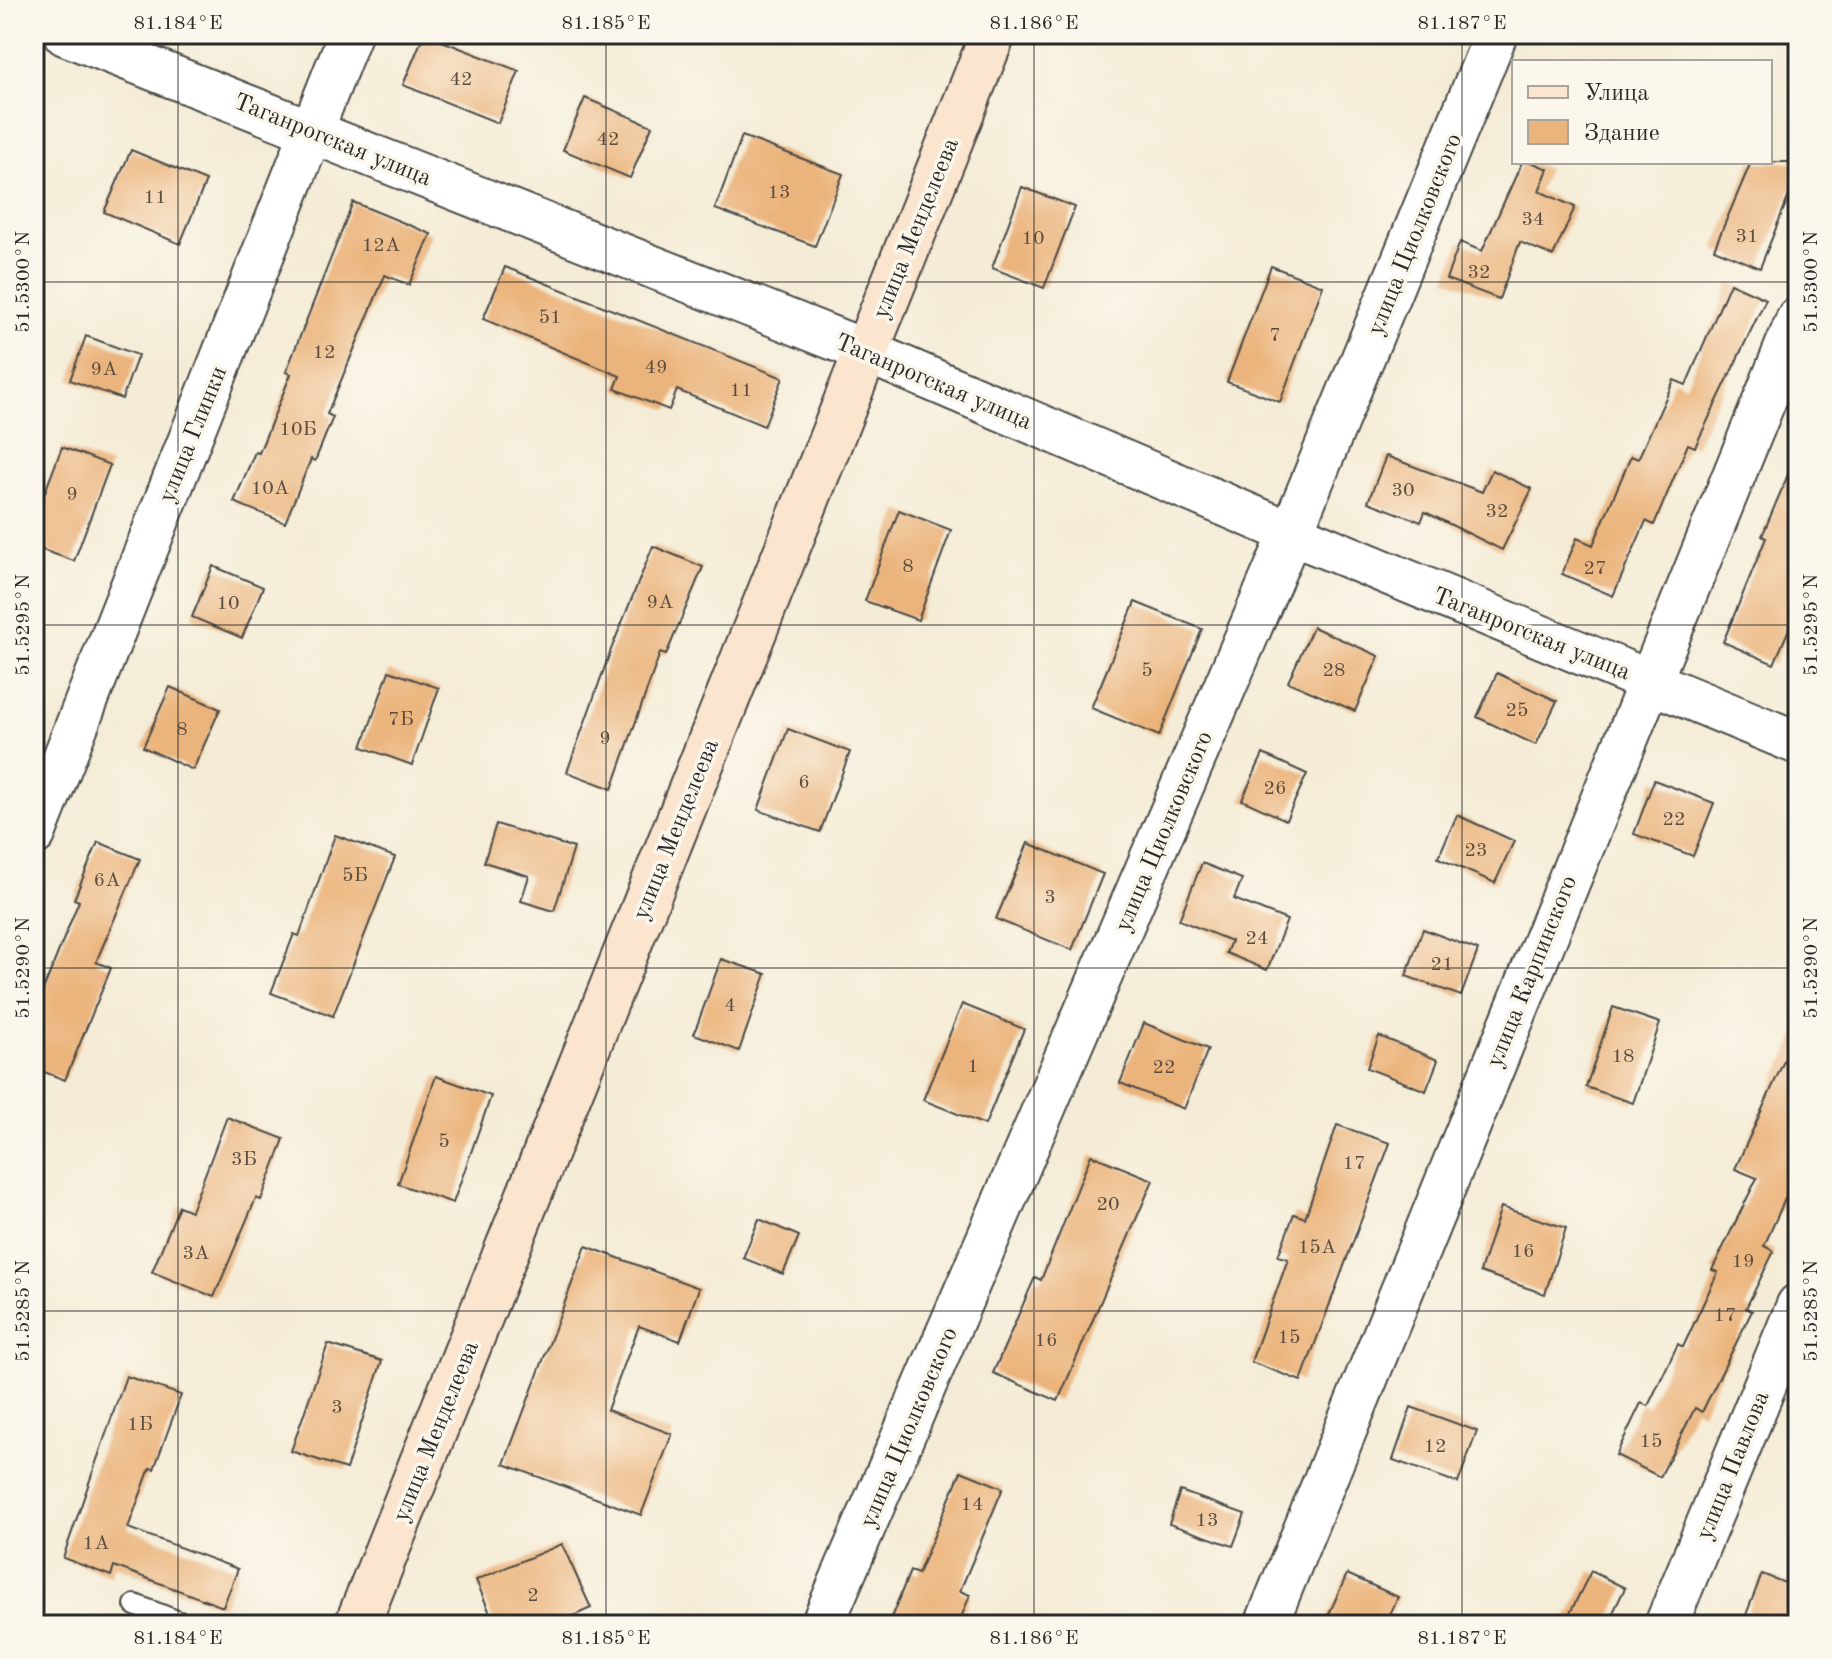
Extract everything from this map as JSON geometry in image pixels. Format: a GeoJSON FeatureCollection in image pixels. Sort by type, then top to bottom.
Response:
{"type":"FeatureCollection","features":[{"type":"Feature","properties":{"kind":"street","name":"Таганрогская улица"},"geometry":{"type":"LineString","coordinates":[[65,34],[865,351],[1291,533],[1798,743]]}},
{"type":"Feature","properties":{"kind":"street","name":"улица Глинки"},"geometry":{"type":"LineString","coordinates":[[34,834],[350,34]]}},
{"type":"Feature","properties":{"kind":"street","name":"улица Менделеева"},"geometry":{"type":"LineString","coordinates":[[357,1625],[993,34]]}},
{"type":"Feature","properties":{"kind":"street","name":"улица Циолковского"},"geometry":{"type":"LineString","coordinates":[[822,1625],[1291,533],[1496,34]]}},
{"type":"Feature","properties":{"kind":"street","name":"улица Карпинского"},"geometry":{"type":"LineString","coordinates":[[1266,1625],[1798,318]]}},
{"type":"Feature","properties":{"kind":"street","name":"улица Павлова"},"geometry":{"type":"LineString","coordinates":[[1666,1625],[1798,1305]]}},
{"type":"Feature","properties":{"kind":"lane"},"geometry":{"type":"LineString","coordinates":[[135,1605],[187,1625]]}},
{"type":"Feature","properties":{"kind":"building"},"geometry":{"type":"Polygon","coordinates":[[[424,34],[519,71],[498,123],[403,85],[424,34]]]}},
{"type":"Feature","properties":{"kind":"building"},"geometry":{"type":"Polygon","coordinates":[[[585,98],[652,126],[630,178],[563,150],[585,98]]]}},
{"type":"Feature","properties":{"kind":"building"},"geometry":{"type":"Polygon","coordinates":[[[742,136],[843,174],[815,246],[715,209],[742,136]]]}},
{"type":"Feature","properties":{"kind":"building"},"geometry":{"type":"Polygon","coordinates":[[[131,150],[206,181],[180,244],[104,212],[131,150]]]}},
{"type":"Feature","properties":{"kind":"building"},"geometry":{"type":"Polygon","coordinates":[[[1798,162],[1798,173],[1760,268],[1714,249],[1750,164],[1798,162]]]}},
{"type":"Feature","properties":{"kind":"building"},"geometry":{"type":"Polygon","coordinates":[[[1521,164],[1536,164],[1548,169],[1539,191],[1575,207],[1553,256],[1520,242],[1499,299],[1446,279],[1460,242],[1482,251],[1521,164]]]}},
{"type":"Feature","properties":{"kind":"building"},"geometry":{"type":"Polygon","coordinates":[[[1022,187],[1075,207],[1044,288],[992,268],[1022,187]]]}},
{"type":"Feature","properties":{"kind":"building"},"geometry":{"type":"Polygon","coordinates":[[[353,202],[431,234],[409,285],[385,275],[327,414],[333,417],[315,461],[311,459],[285,523],[234,502],[255,452],[259,453],[291,374],[286,372],[353,202]]]}},
{"type":"Feature","properties":{"kind":"building"},"geometry":{"type":"Polygon","coordinates":[[[1271,266],[1323,286],[1280,402],[1227,382],[1271,266]]]}},
{"type":"Feature","properties":{"kind":"building"},"geometry":{"type":"Polygon","coordinates":[[[505,267],[783,378],[764,426],[677,390],[669,410],[615,389],[620,376],[483,319],[505,267]]]}},
{"type":"Feature","properties":{"kind":"building"},"geometry":{"type":"Polygon","coordinates":[[[1730,283],[1766,299],[1695,447],[1688,444],[1654,525],[1646,521],[1613,596],[1562,574],[1577,538],[1593,545],[1631,456],[1638,459],[1674,380],[1686,385],[1730,283]]]}},
{"type":"Feature","properties":{"kind":"building"},"geometry":{"type":"Polygon","coordinates":[[[86,336],[138,355],[122,399],[70,380],[86,336]]]}},
{"type":"Feature","properties":{"kind":"building"},"geometry":{"type":"Polygon","coordinates":[[[62,447],[110,465],[74,561],[34,547],[34,521],[62,447]]]}},
{"type":"Feature","properties":{"kind":"building"},"geometry":{"type":"Polygon","coordinates":[[[1798,451],[1798,608],[1774,664],[1723,642],[1766,538],[1762,536],[1798,451]]]}},
{"type":"Feature","properties":{"kind":"building"},"geometry":{"type":"Polygon","coordinates":[[[1386,456],[1482,492],[1492,470],[1532,489],[1502,550],[1425,512],[1421,522],[1368,502],[1386,456]]]}},
{"type":"Feature","properties":{"kind":"building"},"geometry":{"type":"Polygon","coordinates":[[[899,510],[951,530],[918,620],[865,601],[899,510]]]}},
{"type":"Feature","properties":{"kind":"building"},"geometry":{"type":"Polygon","coordinates":[[[653,546],[703,567],[666,655],[660,653],[612,789],[567,772],[653,546]]]}},
{"type":"Feature","properties":{"kind":"building"},"geometry":{"type":"Polygon","coordinates":[[[213,566],[263,587],[242,638],[192,617],[213,566]]]}},
{"type":"Feature","properties":{"kind":"building"},"geometry":{"type":"Polygon","coordinates":[[[1135,602],[1202,629],[1159,736],[1091,708],[1135,602]]]}},
{"type":"Feature","properties":{"kind":"building"},"geometry":{"type":"Polygon","coordinates":[[[1313,627],[1379,656],[1355,711],[1288,682],[1313,627]]]}},
{"type":"Feature","properties":{"kind":"building"},"geometry":{"type":"Polygon","coordinates":[[[389,671],[439,688],[412,765],[362,747],[389,671]]]}},
{"type":"Feature","properties":{"kind":"building"},"geometry":{"type":"Polygon","coordinates":[[[1497,673],[1557,701],[1536,745],[1477,717],[1497,673]]]}},
{"type":"Feature","properties":{"kind":"building"},"geometry":{"type":"Polygon","coordinates":[[[170,687],[220,709],[193,770],[143,747],[170,687]]]}},
{"type":"Feature","properties":{"kind":"building"},"geometry":{"type":"Polygon","coordinates":[[[788,729],[850,752],[820,832],[758,810],[788,729]]]}},
{"type":"Feature","properties":{"kind":"building"},"geometry":{"type":"Polygon","coordinates":[[[1263,754],[1307,774],[1286,820],[1242,800],[1263,754]]]}},
{"type":"Feature","properties":{"kind":"building"},"geometry":{"type":"Polygon","coordinates":[[[1654,780],[1714,803],[1693,856],[1634,834],[1654,780]]]}},
{"type":"Feature","properties":{"kind":"building"},"geometry":{"type":"Polygon","coordinates":[[[1457,815],[1514,841],[1495,883],[1438,858],[1457,815]]]}},
{"type":"Feature","properties":{"kind":"building"},"geometry":{"type":"Polygon","coordinates":[[[496,824],[574,848],[554,911],[521,901],[529,876],[484,862],[496,824]]]}},
{"type":"Feature","properties":{"kind":"building"},"geometry":{"type":"Polygon","coordinates":[[[335,835],[395,857],[333,1016],[271,993],[294,934],[299,936],[335,835]]]}},
{"type":"Feature","properties":{"kind":"building"},"geometry":{"type":"Polygon","coordinates":[[[98,842],[140,859],[96,962],[111,968],[65,1080],[34,1068],[34,1012],[79,901],[74,899],[98,842]]]}},
{"type":"Feature","properties":{"kind":"building"},"geometry":{"type":"Polygon","coordinates":[[[1028,843],[1103,874],[1072,950],[996,919],[1028,843]]]}},
{"type":"Feature","properties":{"kind":"building"},"geometry":{"type":"Polygon","coordinates":[[[1202,863],[1242,879],[1234,899],[1287,920],[1267,970],[1226,953],[1231,941],[1179,920],[1202,863]]]}},
{"type":"Feature","properties":{"kind":"building"},"geometry":{"type":"Polygon","coordinates":[[[1423,929],[1478,950],[1461,996],[1406,976],[1423,929]]]}},
{"type":"Feature","properties":{"kind":"building"},"geometry":{"type":"Polygon","coordinates":[[[721,959],[766,974],[739,1051],[694,1034],[721,959]]]}},
{"type":"Feature","properties":{"kind":"building"},"geometry":{"type":"Polygon","coordinates":[[[962,1004],[1024,1029],[985,1125],[923,1100],[962,1004]]]}},
{"type":"Feature","properties":{"kind":"building"},"geometry":{"type":"Polygon","coordinates":[[[1613,1007],[1660,1023],[1633,1103],[1586,1087],[1613,1007]]]}},
{"type":"Feature","properties":{"kind":"building"},"geometry":{"type":"Polygon","coordinates":[[[1144,1023],[1208,1049],[1184,1109],[1120,1083],[1144,1023]]]}},
{"type":"Feature","properties":{"kind":"building"},"geometry":{"type":"Polygon","coordinates":[[[1798,1030],[1798,1170],[1764,1246],[1774,1251],[1746,1308],[1752,1311],[1702,1412],[1695,1408],[1660,1477],[1616,1455],[1641,1403],[1648,1406],[1678,1344],[1683,1347],[1718,1272],[1712,1270],[1757,1178],[1735,1169],[1798,1030]]]}},
{"type":"Feature","properties":{"kind":"building"},"geometry":{"type":"Polygon","coordinates":[[[1379,1036],[1438,1060],[1426,1091],[1367,1068],[1379,1036]]]}},
{"type":"Feature","properties":{"kind":"building"},"geometry":{"type":"Polygon","coordinates":[[[436,1076],[491,1096],[453,1203],[398,1184],[436,1076]]]}},
{"type":"Feature","properties":{"kind":"building"},"geometry":{"type":"Polygon","coordinates":[[[227,1117],[284,1139],[261,1200],[256,1198],[214,1297],[152,1272],[179,1206],[191,1211],[227,1117]]]}},
{"type":"Feature","properties":{"kind":"building"},"geometry":{"type":"Polygon","coordinates":[[[1337,1125],[1390,1143],[1301,1381],[1251,1362],[1288,1259],[1278,1256],[1294,1214],[1305,1218],[1337,1125]]]}},
{"type":"Feature","properties":{"kind":"building"},"geometry":{"type":"Polygon","coordinates":[[[1091,1155],[1153,1180],[1058,1401],[993,1373],[1035,1277],[1041,1280],[1091,1155]]]}},
{"type":"Feature","properties":{"kind":"building"},"geometry":{"type":"Polygon","coordinates":[[[1501,1207],[1566,1228],[1545,1294],[1480,1272],[1501,1207]]]}},
{"type":"Feature","properties":{"kind":"building"},"geometry":{"type":"Polygon","coordinates":[[[759,1219],[799,1236],[783,1274],[743,1258],[759,1219]]]}},
{"type":"Feature","properties":{"kind":"building"},"geometry":{"type":"Polygon","coordinates":[[[586,1246],[699,1288],[680,1341],[639,1326],[607,1410],[672,1434],[641,1515],[504,1464],[586,1246]]]}},
{"type":"Feature","properties":{"kind":"building"},"geometry":{"type":"Polygon","coordinates":[[[328,1344],[382,1361],[346,1469],[291,1451],[328,1344]]]}},
{"type":"Feature","properties":{"kind":"building"},"geometry":{"type":"Polygon","coordinates":[[[126,1376],[181,1395],[128,1528],[238,1569],[223,1607],[114,1566],[111,1576],[63,1558],[126,1376]]]}},
{"type":"Feature","properties":{"kind":"building"},"geometry":{"type":"Polygon","coordinates":[[[1411,1407],[1477,1431],[1458,1483],[1393,1460],[1411,1407]]]}},
{"type":"Feature","properties":{"kind":"building"},"geometry":{"type":"Polygon","coordinates":[[[961,1471],[1003,1488],[960,1591],[970,1595],[958,1625],[888,1625],[910,1571],[918,1574],[961,1471]]]}},
{"type":"Feature","properties":{"kind":"building"},"geometry":{"type":"Polygon","coordinates":[[[1180,1491],[1245,1514],[1233,1546],[1169,1524],[1180,1491]]]}},
{"type":"Feature","properties":{"kind":"building"},"geometry":{"type":"Polygon","coordinates":[[[562,1544],[591,1608],[553,1625],[495,1625],[476,1580],[562,1544]]]}},
{"type":"Feature","properties":{"kind":"building"},"geometry":{"type":"Polygon","coordinates":[[[1591,1571],[1625,1588],[1607,1625],[1564,1625],[1591,1571]]]}},
{"type":"Feature","properties":{"kind":"building"},"geometry":{"type":"Polygon","coordinates":[[[1347,1574],[1398,1597],[1385,1625],[1324,1625],[1347,1574]]]}},
{"type":"Feature","properties":{"kind":"building"},"geometry":{"type":"Polygon","coordinates":[[[1762,1574],[1798,1588],[1798,1625],[1742,1625],[1762,1574]]]}}]}
